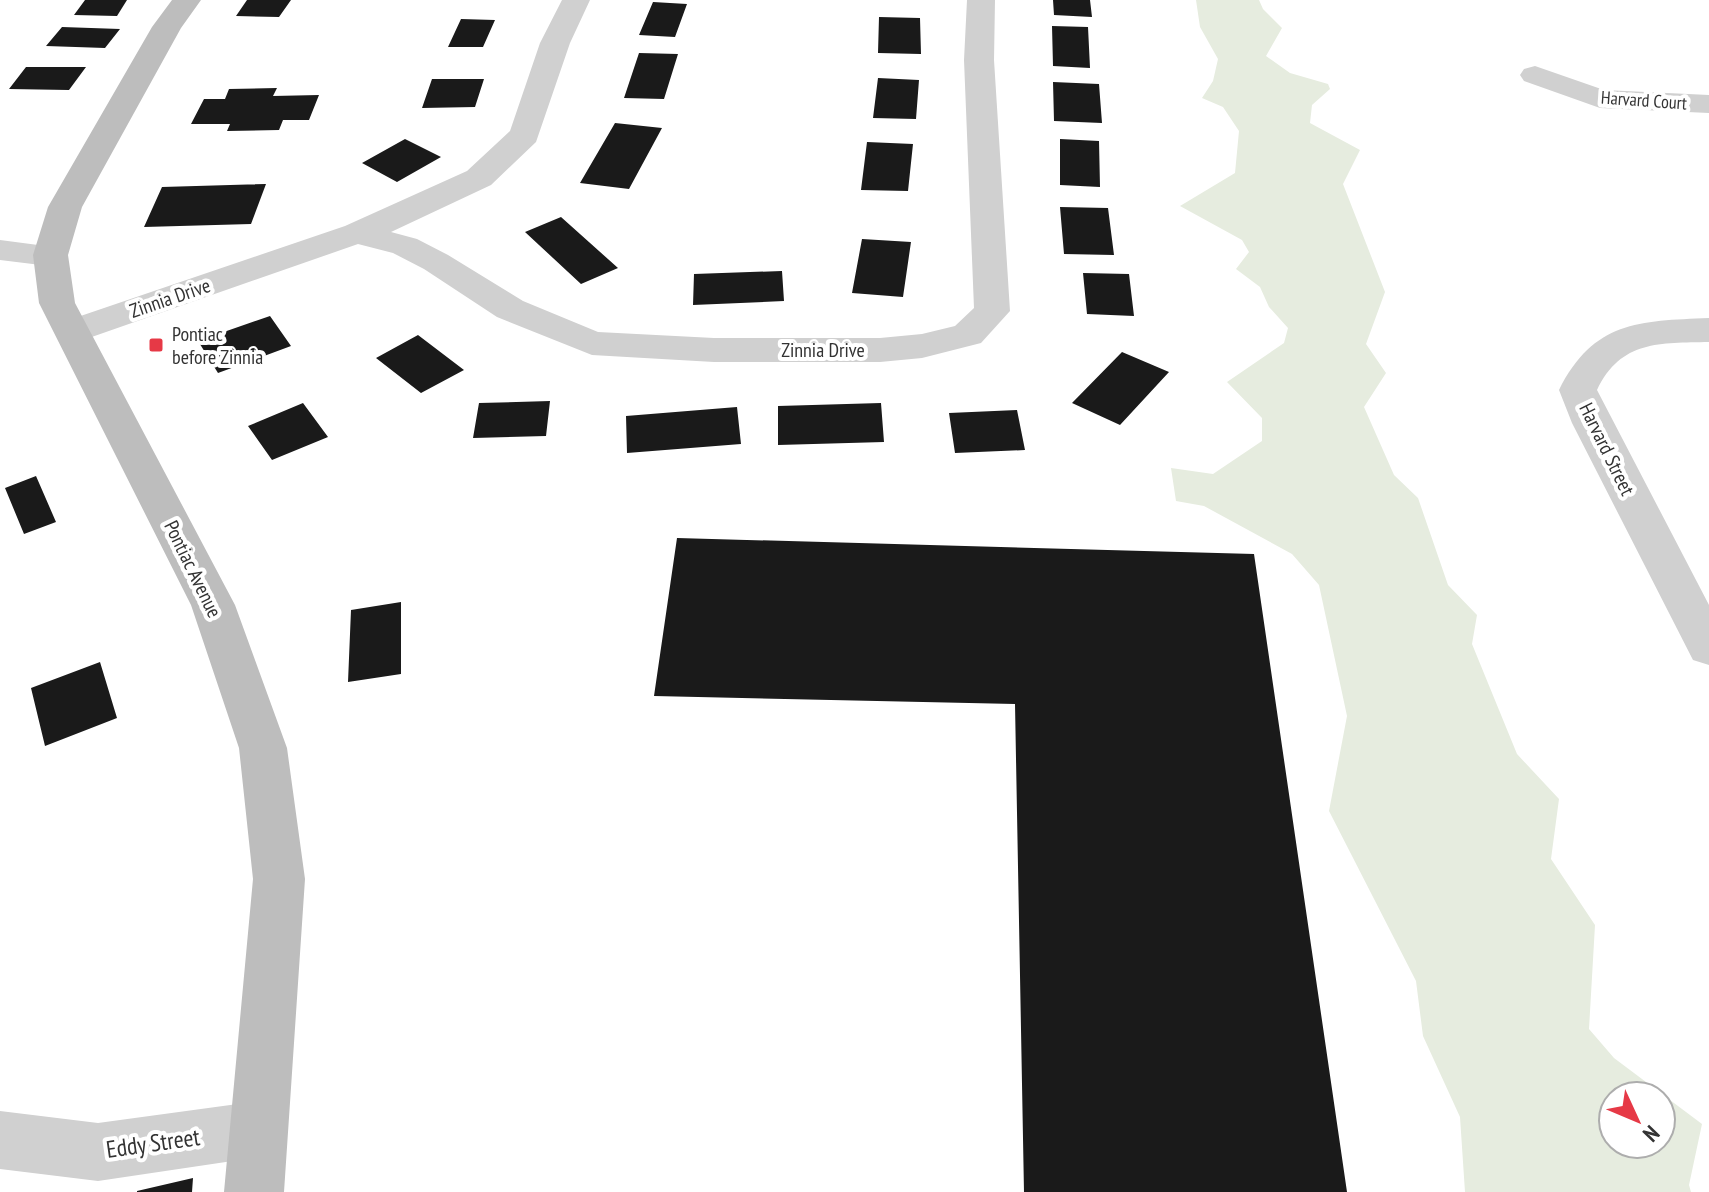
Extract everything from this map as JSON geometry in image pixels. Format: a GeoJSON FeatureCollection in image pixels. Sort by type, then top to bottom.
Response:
{"type":"FeatureCollection","features":[{"type":"Feature","properties":{"kind":"main road","name":"Pontiac Avenue"},"geometry":{"type":"LineString","coordinates":[[187,0],[167,27],[65,207],[49,255],[57,303],[213,605],[263,748],[279,879],[254,1192]]}},
{"type":"Feature","properties":{"kind":"street","name":"Zinnia Drive"},"geometry":{"type":"LineString","coordinates":[[73,331],[357,233],[479,178],[525,135],[555,43],[576,0]]}},
{"type":"Feature","properties":{"kind":"street","name":"Zinnia Drive"},"geometry":{"type":"LineString","coordinates":[[357,233],[405,246],[510,309],[592,343],[714,350],[880,350],[922,346],[968,335],[992,311],[979,60],[981,0]]}},
{"type":"Feature","properties":{"kind":"street","name":"Harvard Court"},"geometry":{"type":"LineString","coordinates":[[1535,75],[1600,99],[1709,104]]}},
{"type":"Feature","properties":{"kind":"street"},"geometry":{"type":"LineString","coordinates":[[0,250],[49,255]]}},
{"type":"Feature","properties":{"kind":"street","name":"Harvard Street"},"geometry":{"type":"LineString","coordinates":[[1709,330],[1641,333],[1609,349],[1586,368],[1578,390],[1592,423],[1709,648]]}},
{"type":"Feature","properties":{"kind":"street","name":"Eddy Street"},"geometry":{"type":"LineString","coordinates":[[0,1140],[98,1152],[259,1129]]}},
{"type":"Feature","properties":{"kind":"shaded area"},"geometry":{"type":"Polygon","coordinates":[[[1196,0],[1259,0],[1263,9],[1282,28],[1266,56],[1290,73],[1328,84],[1330,89],[1312,105],[1310,123],[1360,150],[1343,184],[1385,292],[1366,344],[1386,373],[1364,407],[1394,475],[1418,498],[1448,585],[1477,615],[1472,644],[1517,754],[1559,799],[1551,859],[1595,925],[1589,1029],[1614,1058],[1643,1080],[1597,1080],[1597,1160],[1677,1160],[1677,1105],[1702,1124],[1689,1185],[1691,1192],[1465,1192],[1460,1117],[1423,1036],[1416,981],[1329,811],[1347,716],[1319,585],[1292,554],[1204,506],[1176,501],[1171,468],[1213,474],[1262,441],[1262,418],[1227,382],[1284,343],[1288,328],[1269,307],[1260,287],[1236,269],[1249,252],[1242,240],[1180,206],[1235,173],[1239,131],[1223,107],[1202,98],[1213,81],[1218,59],[1200,27],[1196,0]]]}},
{"type":"Feature","properties":{"kind":"building"},"geometry":{"type":"Polygon","coordinates":[[[85,0],[127,0],[117,16],[74,15],[85,0]]]}},
{"type":"Feature","properties":{"kind":"building"},"geometry":{"type":"Polygon","coordinates":[[[247,0],[291,0],[279,17],[236,16],[247,0]]]}},
{"type":"Feature","properties":{"kind":"building"},"geometry":{"type":"Polygon","coordinates":[[[1053,0],[1090,0],[1092,17],[1054,15],[1053,0]]]}},
{"type":"Feature","properties":{"kind":"building"},"geometry":{"type":"Polygon","coordinates":[[[653,2],[687,4],[675,37],[639,35],[653,2]]]}},
{"type":"Feature","properties":{"kind":"building"},"geometry":{"type":"Polygon","coordinates":[[[879,17],[920,18],[921,54],[878,53],[879,17]]]}},
{"type":"Feature","properties":{"kind":"building"},"geometry":{"type":"Polygon","coordinates":[[[461,19],[495,20],[483,47],[448,47],[461,19]]]}},
{"type":"Feature","properties":{"kind":"building"},"geometry":{"type":"Polygon","coordinates":[[[1052,26],[1088,27],[1090,68],[1053,66],[1052,26]]]}},
{"type":"Feature","properties":{"kind":"building"},"geometry":{"type":"Polygon","coordinates":[[[62,27],[120,29],[105,48],[46,46],[62,27]]]}},
{"type":"Feature","properties":{"kind":"building"},"geometry":{"type":"Polygon","coordinates":[[[639,53],[678,54],[664,99],[624,98],[639,53]]]}},
{"type":"Feature","properties":{"kind":"building"},"geometry":{"type":"Polygon","coordinates":[[[26,67],[86,67],[69,90],[9,89],[26,67]]]}},
{"type":"Feature","properties":{"kind":"building"},"geometry":{"type":"Polygon","coordinates":[[[878,78],[919,80],[916,119],[873,118],[878,78]]]}},
{"type":"Feature","properties":{"kind":"building"},"geometry":{"type":"Polygon","coordinates":[[[432,79],[484,79],[475,107],[422,108],[432,79]]]}},
{"type":"Feature","properties":{"kind":"building"},"geometry":{"type":"Polygon","coordinates":[[[1053,82],[1099,84],[1102,123],[1054,121],[1053,82]]]}},
{"type":"Feature","properties":{"kind":"building"},"geometry":{"type":"Polygon","coordinates":[[[277,88],[273,96],[319,95],[309,120],[283,120],[279,130],[227,131],[230,124],[191,124],[204,99],[225,99],[229,89],[277,88]]]}},
{"type":"Feature","properties":{"kind":"building"},"geometry":{"type":"Polygon","coordinates":[[[615,123],[662,128],[629,189],[580,183],[615,123]]]}},
{"type":"Feature","properties":{"kind":"building"},"geometry":{"type":"Polygon","coordinates":[[[405,139],[441,157],[397,182],[362,163],[405,139]]]}},
{"type":"Feature","properties":{"kind":"building"},"geometry":{"type":"Polygon","coordinates":[[[1060,139],[1099,141],[1100,187],[1060,185],[1060,139]]]}},
{"type":"Feature","properties":{"kind":"building"},"geometry":{"type":"Polygon","coordinates":[[[867,142],[913,144],[908,191],[861,190],[867,142]]]}},
{"type":"Feature","properties":{"kind":"building"},"geometry":{"type":"Polygon","coordinates":[[[266,184],[251,224],[144,227],[162,187],[266,184]]]}},
{"type":"Feature","properties":{"kind":"building"},"geometry":{"type":"Polygon","coordinates":[[[1060,207],[1108,208],[1114,255],[1064,254],[1060,207]]]}},
{"type":"Feature","properties":{"kind":"building"},"geometry":{"type":"Polygon","coordinates":[[[561,217],[618,268],[581,284],[525,232],[561,217]]]}},
{"type":"Feature","properties":{"kind":"building"},"geometry":{"type":"Polygon","coordinates":[[[862,239],[911,242],[903,297],[852,293],[862,239]]]}},
{"type":"Feature","properties":{"kind":"building"},"geometry":{"type":"Polygon","coordinates":[[[782,271],[784,301],[693,305],[694,274],[782,271]]]}},
{"type":"Feature","properties":{"kind":"building"},"geometry":{"type":"Polygon","coordinates":[[[1083,273],[1129,274],[1134,316],[1087,314],[1083,273]]]}},
{"type":"Feature","properties":{"kind":"building"},"geometry":{"type":"Polygon","coordinates":[[[270,316],[291,346],[218,373],[198,341],[270,316]]]}},
{"type":"Feature","properties":{"kind":"building"},"geometry":{"type":"Polygon","coordinates":[[[418,335],[464,370],[421,393],[376,358],[418,335]]]}},
{"type":"Feature","properties":{"kind":"building"},"geometry":{"type":"Polygon","coordinates":[[[1122,352],[1169,372],[1120,425],[1072,403],[1122,352]]]}},
{"type":"Feature","properties":{"kind":"building"},"geometry":{"type":"Polygon","coordinates":[[[550,401],[546,436],[473,438],[479,403],[550,401]]]}},
{"type":"Feature","properties":{"kind":"building"},"geometry":{"type":"Polygon","coordinates":[[[303,403],[328,437],[272,460],[248,426],[303,403]]]}},
{"type":"Feature","properties":{"kind":"building"},"geometry":{"type":"Polygon","coordinates":[[[881,403],[884,442],[778,445],[778,406],[881,403]]]}},
{"type":"Feature","properties":{"kind":"building"},"geometry":{"type":"Polygon","coordinates":[[[737,407],[741,444],[627,453],[626,416],[737,407]]]}},
{"type":"Feature","properties":{"kind":"building"},"geometry":{"type":"Polygon","coordinates":[[[1017,410],[1025,450],[955,453],[949,413],[1017,410]]]}},
{"type":"Feature","properties":{"kind":"building"},"geometry":{"type":"Polygon","coordinates":[[[36,476],[56,522],[24,534],[5,488],[36,476]]]}},
{"type":"Feature","properties":{"kind":"building"},"geometry":{"type":"Polygon","coordinates":[[[677,538],[1254,554],[1347,1192],[1024,1192],[1015,704],[654,696],[677,538]]]}},
{"type":"Feature","properties":{"kind":"building"},"geometry":{"type":"Polygon","coordinates":[[[401,602],[401,674],[348,682],[351,610],[401,602]]]}},
{"type":"Feature","properties":{"kind":"building"},"geometry":{"type":"Polygon","coordinates":[[[100,662],[117,718],[45,746],[31,688],[100,662]]]}},
{"type":"Feature","properties":{"kind":"building"},"geometry":{"type":"Polygon","coordinates":[[[193,1178],[192,1192],[137,1192],[137,1191],[193,1178]]]}},
{"type":"Feature","properties":{"kind":"place","name":"Pontiac before Zinnia"},"geometry":{"type":"Point","coordinates":[156,345]}}]}
